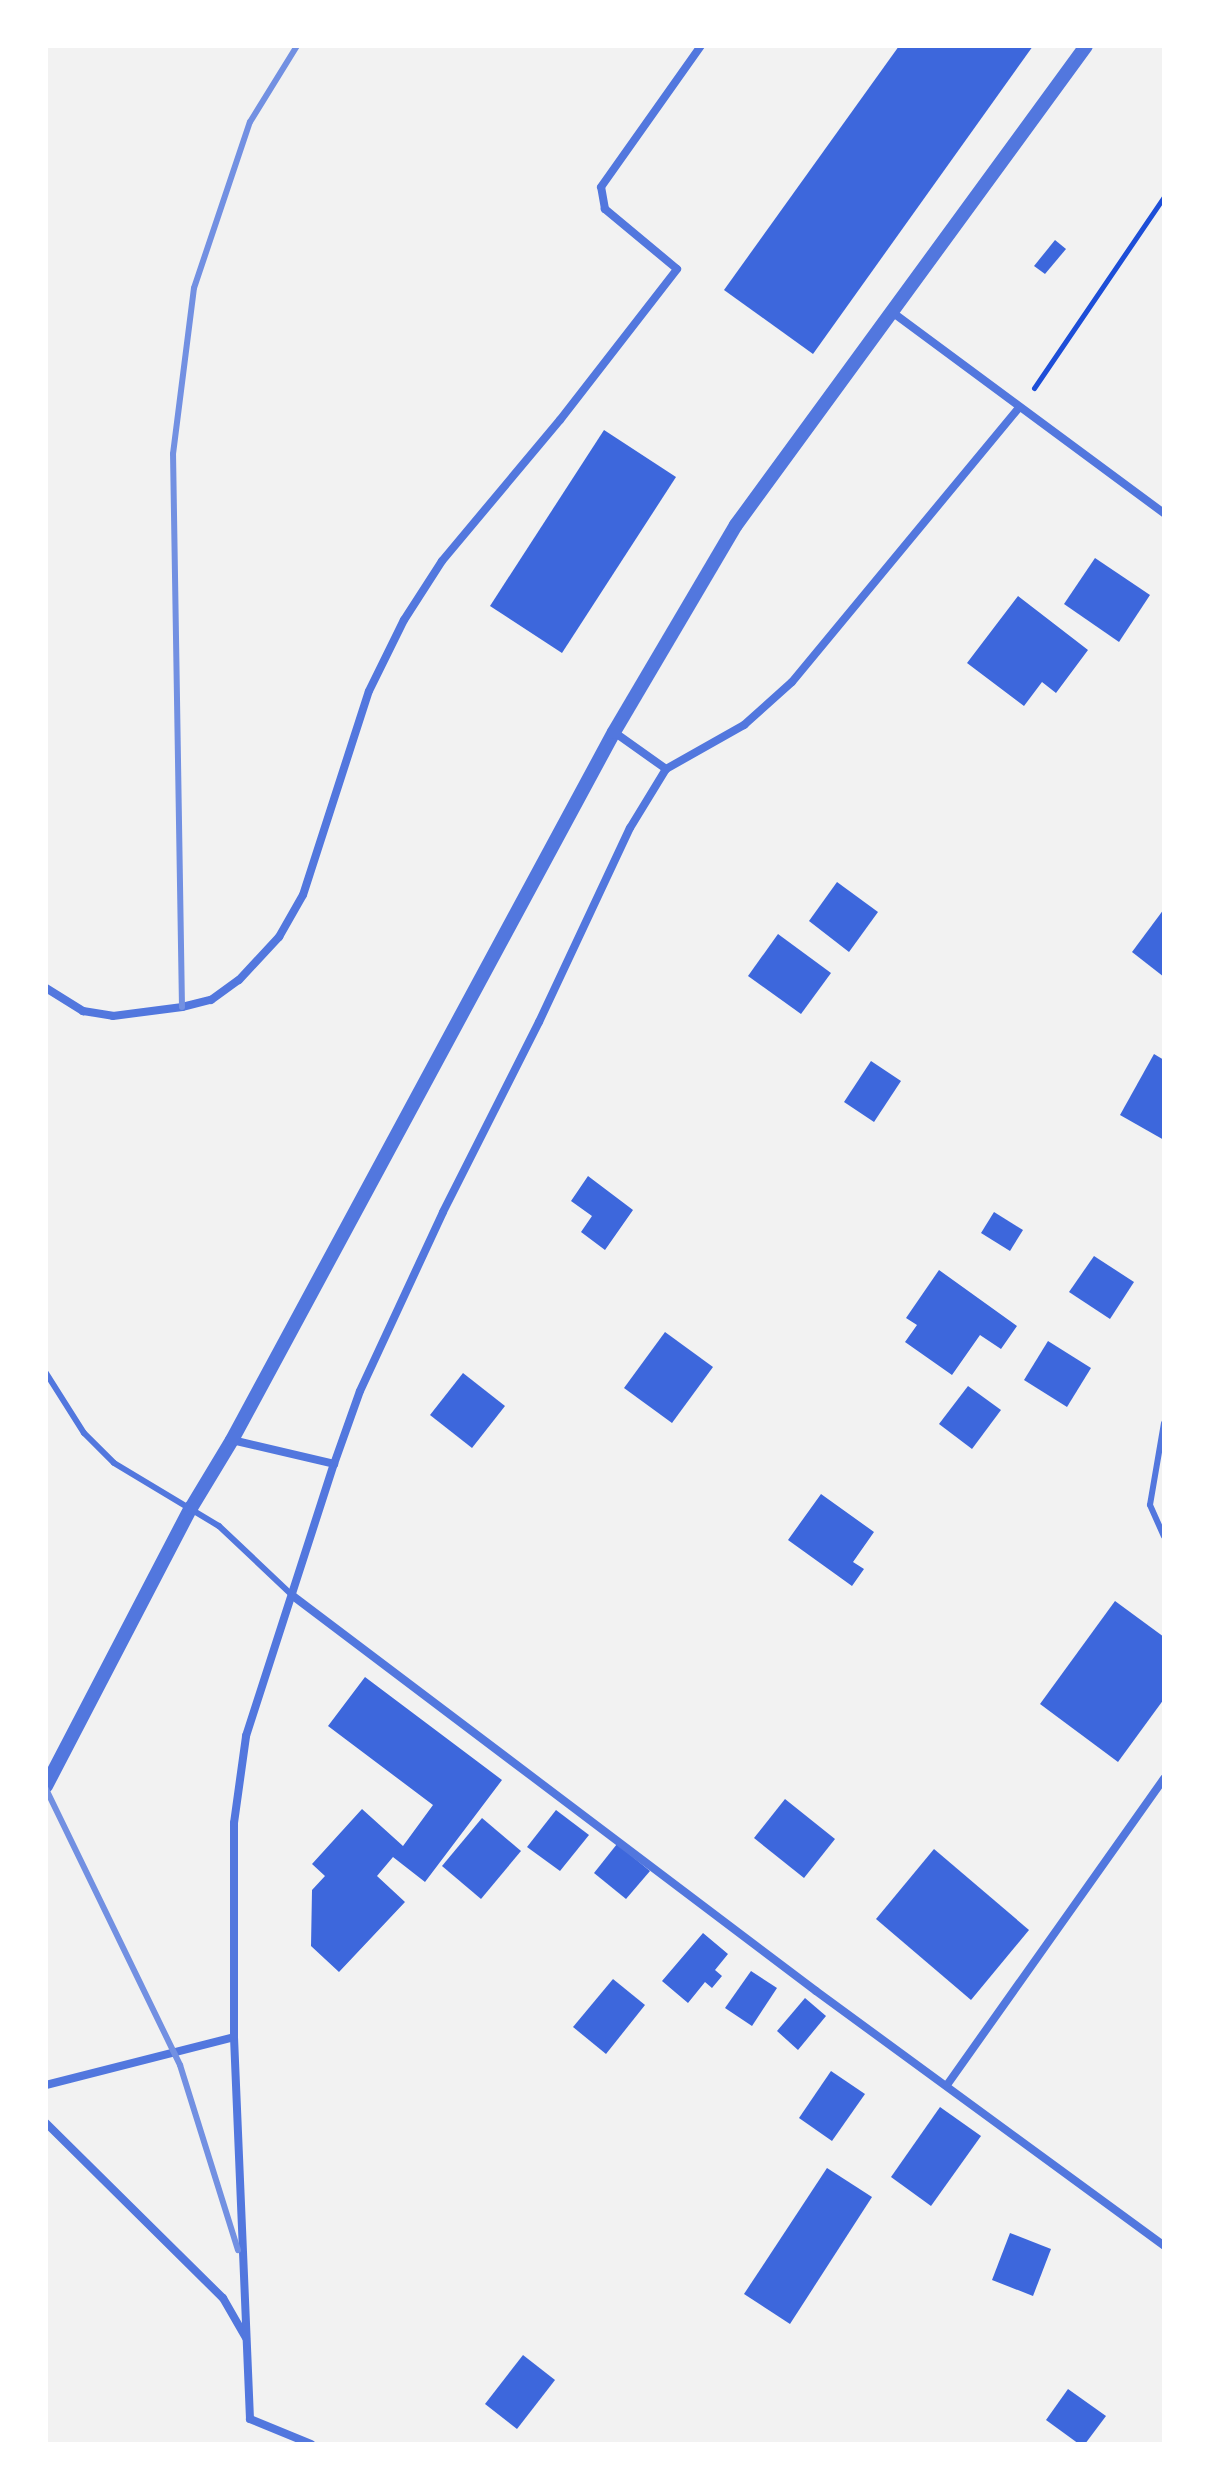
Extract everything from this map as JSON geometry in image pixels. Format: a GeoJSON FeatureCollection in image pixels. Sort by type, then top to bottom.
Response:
{"type":"FeatureCollection","features":[{"type":"Feature","properties":{"kind":"street"},"geometry":{"type":"LineString","coordinates":[[46,988],[83,1011],[113,1016],[182,1007],[211,1000],[239,980],[279,937],[303,895],[369,691],[404,620],[442,561],[560,420],[677,269],[605,209],[601,187],[701,46]]}},
{"type":"Feature","properties":{"kind":"street"},"geometry":{"type":"LineString","coordinates":[[46,1786],[191,1508],[232,1440],[614,732],[736,525],[1086,46]]}},
{"type":"Feature","properties":{"kind":"street"},"geometry":{"type":"LineString","coordinates":[[892,312],[1164,513]]}},
{"type":"Feature","properties":{"kind":"street"},"geometry":{"type":"LineString","coordinates":[[311,2444],[250,2419],[234,2037],[234,1823],[246,1736],[334,1464],[360,1391],[443,1212],[630,828],[666,769],[744,725],[792,682],[1019,408]]}},
{"type":"Feature","properties":{"kind":"street"},"geometry":{"type":"LineString","coordinates":[[614,732],[666,769]]}},
{"type":"Feature","properties":{"kind":"street"},"geometry":{"type":"LineString","coordinates":[[232,1440],[334,1464]]}},
{"type":"Feature","properties":{"kind":"street"},"geometry":{"type":"LineString","coordinates":[[293,1596],[816,1991],[1164,2246]]}},
{"type":"Feature","properties":{"kind":"street"},"geometry":{"type":"LineString","coordinates":[[947,2085],[1164,1778]]}},
{"type":"Feature","properties":{"kind":"street"},"geometry":{"type":"LineString","coordinates":[[46,2085],[234,2037]]}},
{"type":"Feature","properties":{"kind":"street"},"geometry":{"type":"LineString","coordinates":[[46,2123],[223,2298],[248,2342]]}},
{"type":"Feature","properties":{"kind":"lane"},"geometry":{"type":"LineString","coordinates":[[46,1373],[84,1433],[114,1463],[219,1526],[293,1596]]}},
{"type":"Feature","properties":{"kind":"lane"},"geometry":{"type":"LineString","coordinates":[[1164,1423],[1150,1505],[1164,1536]]}},
{"type":"Feature","properties":{"kind":"path"},"geometry":{"type":"LineString","coordinates":[[1019,408],[1164,197]]}},
{"type":"Feature","properties":{"kind":"building"},"geometry":{"type":"Polygon","coordinates":[[[899,46],[1033,46],[813,354],[724,290],[899,46]]]}},
{"type":"Feature","properties":{"kind":"building"},"geometry":{"type":"Polygon","coordinates":[[[1055,240],[1066,249],[1045,274],[1034,266],[1055,240]]]}},
{"type":"Feature","properties":{"kind":"building"},"geometry":{"type":"Polygon","coordinates":[[[604,430],[676,477],[562,653],[490,606],[604,430]]]}},
{"type":"Feature","properties":{"kind":"building"},"geometry":{"type":"Polygon","coordinates":[[[1095,558],[1150,595],[1119,642],[1064,604],[1095,558]]]}},
{"type":"Feature","properties":{"kind":"building"},"geometry":{"type":"Polygon","coordinates":[[[1018,596],[1088,650],[1056,693],[1042,682],[1024,706],[967,663],[1018,596]]]}},
{"type":"Feature","properties":{"kind":"building"},"geometry":{"type":"Polygon","coordinates":[[[837,882],[878,912],[849,952],[809,921],[837,882]]]}},
{"type":"Feature","properties":{"kind":"building"},"geometry":{"type":"Polygon","coordinates":[[[1164,909],[1164,977],[1132,952],[1164,909]]]}},
{"type":"Feature","properties":{"kind":"building"},"geometry":{"type":"Polygon","coordinates":[[[778,934],[831,973],[801,1014],[748,976],[778,934]]]}},
{"type":"Feature","properties":{"kind":"building"},"geometry":{"type":"Polygon","coordinates":[[[1154,1054],[1164,1060],[1164,1140],[1120,1115],[1154,1054]]]}},
{"type":"Feature","properties":{"kind":"building"},"geometry":{"type":"Polygon","coordinates":[[[871,1061],[901,1081],[874,1122],[844,1102],[871,1061]]]}},
{"type":"Feature","properties":{"kind":"building"},"geometry":{"type":"Polygon","coordinates":[[[588,1176],[633,1210],[605,1250],[581,1232],[592,1216],[571,1201],[588,1176]]]}},
{"type":"Feature","properties":{"kind":"building"},"geometry":{"type":"Polygon","coordinates":[[[994,1212],[1023,1230],[1010,1251],[981,1233],[994,1212]]]}},
{"type":"Feature","properties":{"kind":"building"},"geometry":{"type":"Polygon","coordinates":[[[1094,1256],[1134,1282],[1110,1319],[1069,1292],[1094,1256]]]}},
{"type":"Feature","properties":{"kind":"building"},"geometry":{"type":"Polygon","coordinates":[[[939,1270],[1017,1326],[1001,1349],[980,1335],[952,1375],[905,1342],[917,1325],[906,1318],[939,1270]]]}},
{"type":"Feature","properties":{"kind":"building"},"geometry":{"type":"Polygon","coordinates":[[[665,1332],[713,1367],[672,1423],[624,1388],[665,1332]]]}},
{"type":"Feature","properties":{"kind":"building"},"geometry":{"type":"Polygon","coordinates":[[[1048,1341],[1091,1368],[1067,1407],[1024,1380],[1048,1341]]]}},
{"type":"Feature","properties":{"kind":"building"},"geometry":{"type":"Polygon","coordinates":[[[463,1373],[505,1406],[472,1448],[430,1415],[463,1373]]]}},
{"type":"Feature","properties":{"kind":"building"},"geometry":{"type":"Polygon","coordinates":[[[968,1386],[1001,1410],[972,1449],[939,1424],[968,1386]]]}},
{"type":"Feature","properties":{"kind":"building"},"geometry":{"type":"Polygon","coordinates":[[[821,1494],[874,1532],[853,1562],[864,1569],[852,1586],[788,1540],[821,1494]]]}},
{"type":"Feature","properties":{"kind":"building"},"geometry":{"type":"Polygon","coordinates":[[[1115,1601],[1164,1637],[1164,1699],[1118,1762],[1040,1704],[1115,1601]]]}},
{"type":"Feature","properties":{"kind":"building"},"geometry":{"type":"Polygon","coordinates":[[[365,1677],[502,1780],[425,1882],[393,1857],[377,1876],[405,1902],[339,1972],[311,1946],[312,1890],[325,1876],[312,1864],[362,1809],[403,1846],[433,1805],[328,1726],[365,1677]]]}},
{"type":"Feature","properties":{"kind":"building"},"geometry":{"type":"Polygon","coordinates":[[[785,1799],[835,1839],[804,1878],[754,1838],[785,1799]]]}},
{"type":"Feature","properties":{"kind":"building"},"geometry":{"type":"Polygon","coordinates":[[[556,1810],[589,1835],[560,1871],[527,1847],[556,1810]]]}},
{"type":"Feature","properties":{"kind":"building"},"geometry":{"type":"Polygon","coordinates":[[[482,1818],[521,1851],[481,1899],[442,1866],[482,1818]]]}},
{"type":"Feature","properties":{"kind":"building"},"geometry":{"type":"Polygon","coordinates":[[[617,1844],[650,1871],[626,1899],[594,1873],[617,1844]]]}},
{"type":"Feature","properties":{"kind":"building"},"geometry":{"type":"Polygon","coordinates":[[[934,1849],[1029,1930],[971,2000],[876,1919],[934,1849]]]}},
{"type":"Feature","properties":{"kind":"building"},"geometry":{"type":"Polygon","coordinates":[[[703,1933],[728,1954],[715,1970],[722,1976],[712,1988],[705,1982],[688,2003],[662,1981],[703,1933]]]}},
{"type":"Feature","properties":{"kind":"building"},"geometry":{"type":"Polygon","coordinates":[[[751,1971],[777,1988],[752,2026],[725,2008],[751,1971]]]}},
{"type":"Feature","properties":{"kind":"building"},"geometry":{"type":"Polygon","coordinates":[[[613,1979],[645,2005],[606,2054],[573,2027],[613,1979]]]}},
{"type":"Feature","properties":{"kind":"building"},"geometry":{"type":"Polygon","coordinates":[[[805,1998],[826,2016],[798,2050],[777,2031],[805,1998]]]}},
{"type":"Feature","properties":{"kind":"building"},"geometry":{"type":"Polygon","coordinates":[[[831,2071],[865,2094],[832,2141],[799,2118],[831,2071]]]}},
{"type":"Feature","properties":{"kind":"building"},"geometry":{"type":"Polygon","coordinates":[[[940,2107],[981,2136],[931,2206],[891,2177],[940,2107]]]}},
{"type":"Feature","properties":{"kind":"building"},"geometry":{"type":"Polygon","coordinates":[[[827,2168],[872,2197],[790,2324],[744,2294],[827,2168]]]}},
{"type":"Feature","properties":{"kind":"building"},"geometry":{"type":"Polygon","coordinates":[[[1010,2233],[1051,2249],[1033,2296],[992,2280],[1010,2233]]]}},
{"type":"Feature","properties":{"kind":"building"},"geometry":{"type":"Polygon","coordinates":[[[523,2355],[555,2380],[517,2429],[485,2404],[523,2355]]]}},
{"type":"Feature","properties":{"kind":"building"},"geometry":{"type":"Polygon","coordinates":[[[1068,2389],[1106,2416],[1085,2444],[1079,2444],[1046,2420],[1068,2389]]]}},
{"type":"Feature","properties":{"kind":"railway"},"geometry":{"type":"LineString","coordinates":[[182,1007],[173,454],[194,288],[250,122],[297,46]]}},
{"type":"Feature","properties":{"kind":"railway"},"geometry":{"type":"LineString","coordinates":[[46,1789],[180,2065],[238,2250]]}}]}
